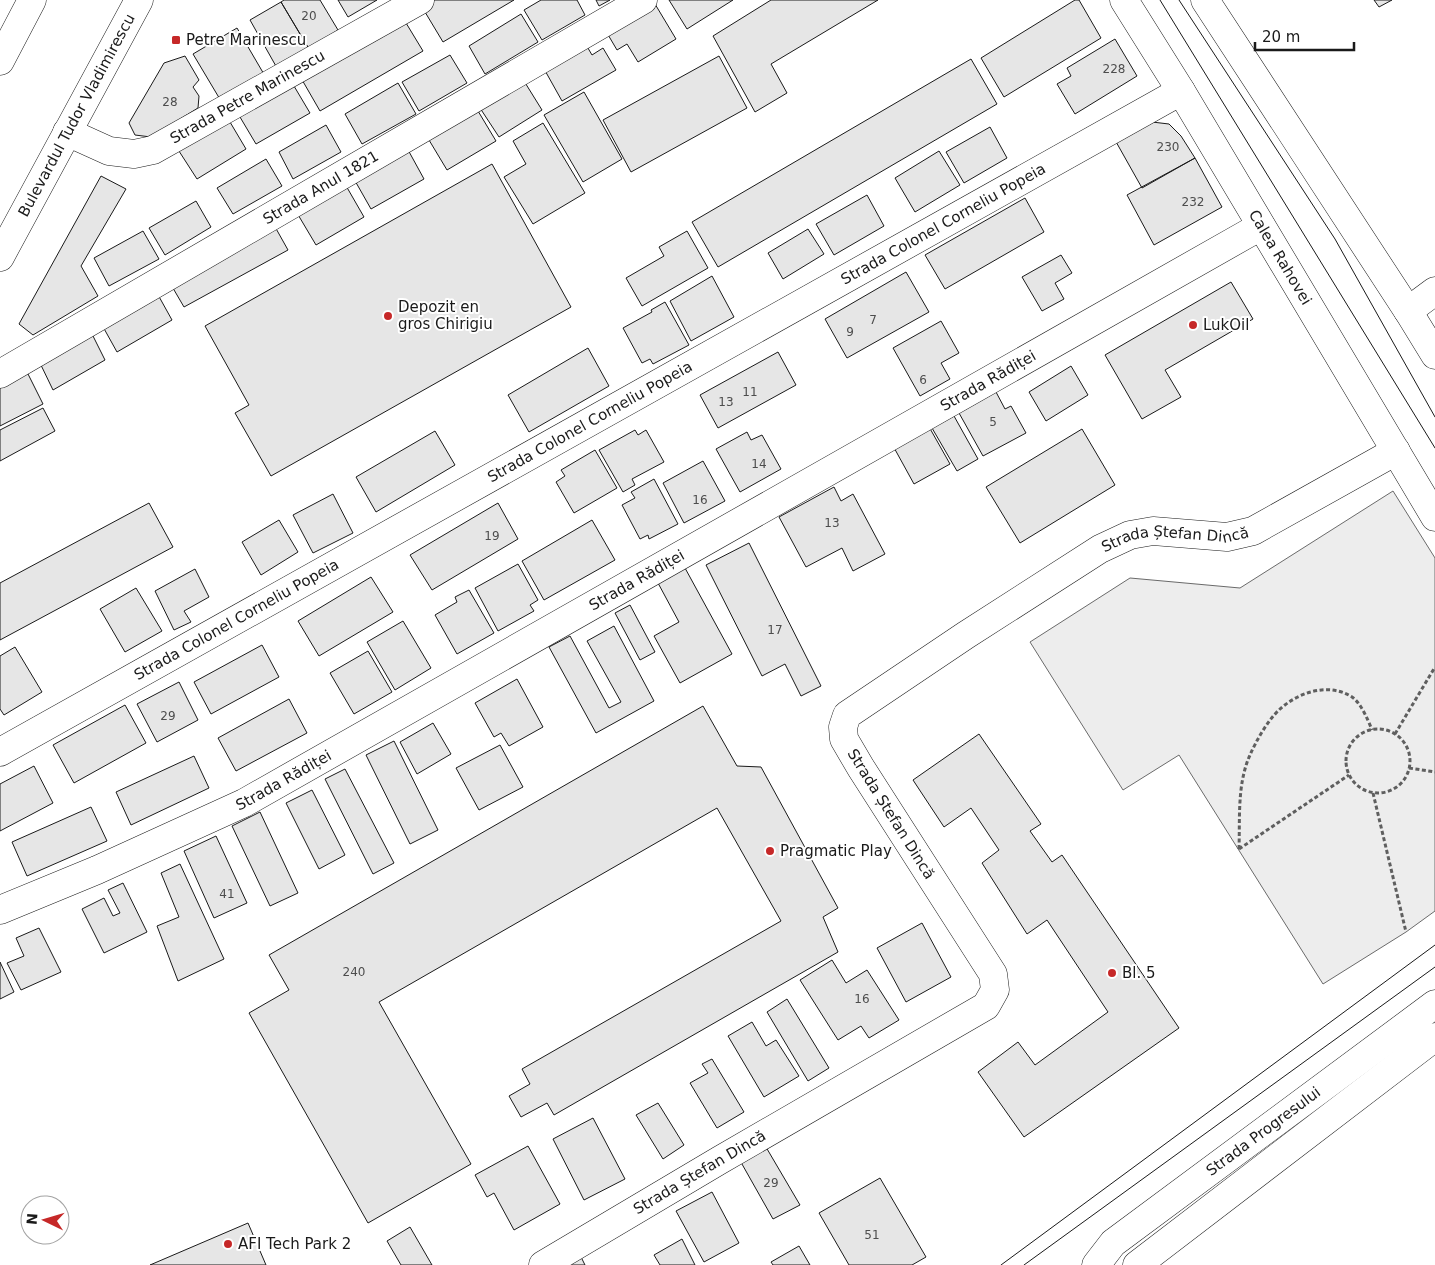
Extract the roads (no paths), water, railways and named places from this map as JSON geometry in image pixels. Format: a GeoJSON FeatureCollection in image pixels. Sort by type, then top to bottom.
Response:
{"type":"FeatureCollection","features":[{"type":"Feature","properties":{"kind":"street"},"geometry":{"type":"LineString","coordinates":[[0,61],[32,0]]}},
{"type":"Feature","properties":{"kind":"street","name":"Bulevardul Tudor Vladimirescu"},"geometry":{"type":"LineString","coordinates":[[0,257],[10,212],[67,132],[139,0]]}},
{"type":"Feature","properties":{"kind":"street","name":"Strada Petre Marinescu"},"geometry":{"type":"LineString","coordinates":[[67,132],[110,151],[134,154],[153,150],[420,0]]}},
{"type":"Feature","properties":{"kind":"street","name":"Strada Anul 1821"},"geometry":{"type":"LineString","coordinates":[[0,374],[643,0]]}},
{"type":"Feature","properties":{"kind":"street","name":"Calea Rahovei"},"geometry":{"type":"LineString","coordinates":[[1124,0],[1181,91],[1435,517]]}},
{"type":"Feature","properties":{"kind":"street"},"geometry":{"type":"LineString","coordinates":[[1205,0],[1435,355]]}},
{"type":"Feature","properties":{"kind":"street","name":"Strada Colonel Corneliu Popeia"},"geometry":{"type":"LineString","coordinates":[[0,752],[1181,91]]}},
{"type":"Feature","properties":{"kind":"street","name":"Strada Rădiței"},"geometry":{"type":"LineString","coordinates":[[0,910],[97,870],[244,803],[1261,226]]}},
{"type":"Feature","properties":{"kind":"street"},"geometry":{"type":"LineString","coordinates":[[1408,311],[1435,292]]}},
{"type":"Feature","properties":{"kind":"street","name":"Strada Ștefan Dincă"},"geometry":{"type":"LineString","coordinates":[[543,1265],[986,1006],[995,990],[993,974],[844,739],[843,726],[847,715],[966,635],[1100,549],[1130,535],[1153,531],[1227,537],[1253,531],[1396,451]]}},
{"type":"Feature","properties":{"kind":"street","name":"Strada Progresului"},"geometry":{"type":"LineString","coordinates":[[1096,1265],[1113,1243],[1435,1004]]}},
{"type":"Feature","properties":{"kind":"street","name":"Strada Progresului"},"geometry":{"type":"LineString","coordinates":[[1137,1265],[1435,1037]]}},
{"type":"Feature","properties":{"kind":"tram line"},"geometry":{"type":"LineString","coordinates":[[1160,0],[1435,448]]}},
{"type":"Feature","properties":{"kind":"tram line"},"geometry":{"type":"LineString","coordinates":[[1179,0],[1335,239],[1435,417]]}},
{"type":"Feature","properties":{"kind":"tram line"},"geometry":{"type":"LineString","coordinates":[[1001,1265],[1435,945]]}},
{"type":"Feature","properties":{"kind":"tram line"},"geometry":{"type":"LineString","coordinates":[[1024,1265],[1435,967]]}},
{"type":"Feature","properties":{"kind":"place","name":"Petre Marinescu"},"geometry":{"type":"Point","coordinates":[176,40]}},
{"type":"Feature","properties":{"kind":"place","name":"Depozit en gros Chirigiu"},"geometry":{"type":"Point","coordinates":[388,316]}},
{"type":"Feature","properties":{"kind":"place","name":"LukOil"},"geometry":{"type":"Point","coordinates":[1193,325]}},
{"type":"Feature","properties":{"kind":"place","name":"Pragmatic Play"},"geometry":{"type":"Point","coordinates":[770,851]}},
{"type":"Feature","properties":{"kind":"place","name":"Bl. 5"},"geometry":{"type":"Point","coordinates":[1112,973]}},
{"type":"Feature","properties":{"kind":"place","name":"AFI Tech Park 2"},"geometry":{"type":"Point","coordinates":[228,1244]}}]}
